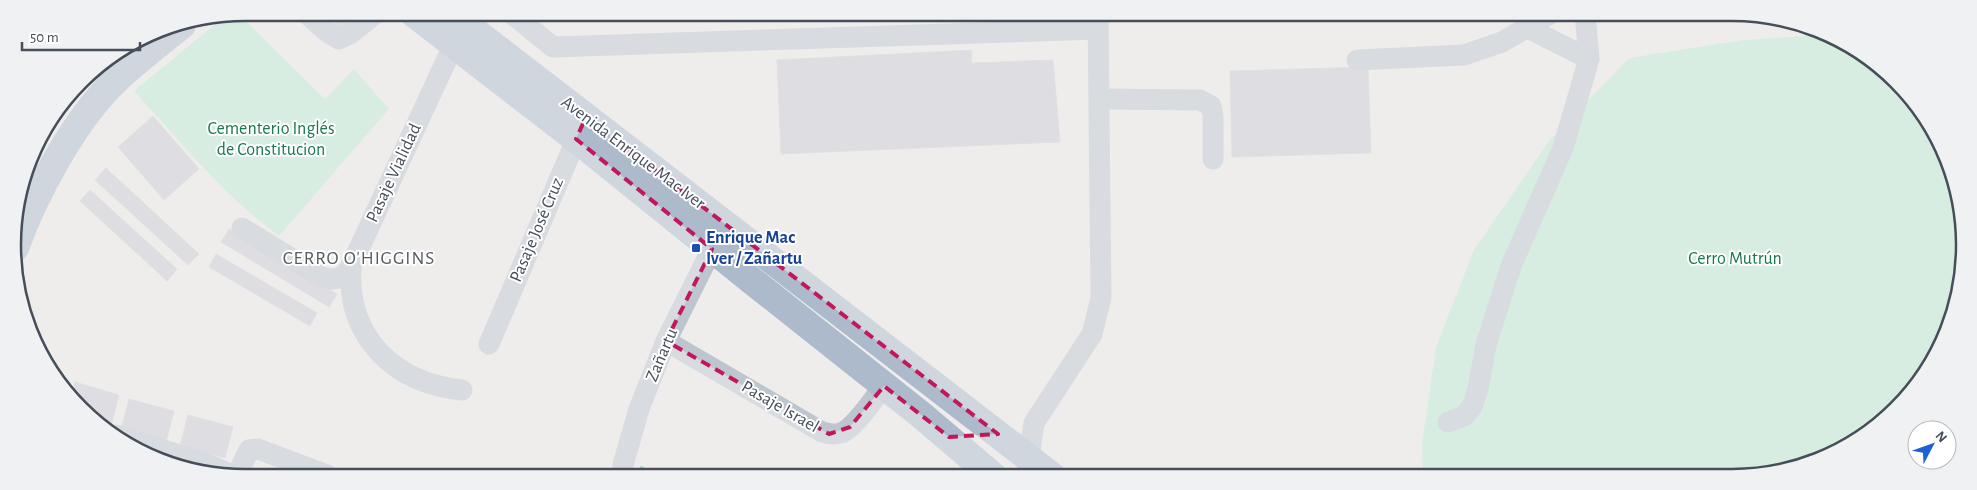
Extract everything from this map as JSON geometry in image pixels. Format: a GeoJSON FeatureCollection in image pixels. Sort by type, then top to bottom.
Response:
{"type":"FeatureCollection","features":[{"type":"Feature","properties":{"kind":"main road","name":"Avenida Enrique Mac Iver"},"geometry":{"type":"LineString","coordinates":[[424,21],[454,44],[768,256],[998,434],[1028,467]]}},
{"type":"Feature","properties":{"kind":"main road","name":"Avenida Enrique Mac Iver"},"geometry":{"type":"LineString","coordinates":[[460,21],[581,128],[712,249],[949,437],[985,469]]}},
{"type":"Feature","properties":{"kind":"main road"},"geometry":{"type":"LineString","coordinates":[[22,231],[30,211],[59,156],[85,118],[109,73],[166,35]]}},
{"type":"Feature","properties":{"kind":"main road"},"geometry":{"type":"LineString","coordinates":[[751,280],[768,256]]}},
{"type":"Feature","properties":{"kind":"main road"},"geometry":{"type":"LineString","coordinates":[[949,437],[998,434]]}},
{"type":"Feature","properties":{"kind":"street"},"geometry":{"type":"LineString","coordinates":[[315,21],[327,32],[339,39],[350,34],[366,21]]}},
{"type":"Feature","properties":{"kind":"street"},"geometry":{"type":"LineString","coordinates":[[521,21],[553,47],[1098,22],[1101,298],[1092,334],[1034,423],[1028,467]]}},
{"type":"Feature","properties":{"kind":"street"},"geometry":{"type":"LineString","coordinates":[[1357,60],[1464,56],[1502,42],[1539,21]]}},
{"type":"Feature","properties":{"kind":"street"},"geometry":{"type":"LineString","coordinates":[[1448,422],[1464,416],[1472,407],[1478,389],[1486,345],[1511,266],[1563,148],[1589,59],[1586,21]]}},
{"type":"Feature","properties":{"kind":"street"},"geometry":{"type":"LineString","coordinates":[[1528,28],[1589,59]]}},
{"type":"Feature","properties":{"kind":"street","name":"Pasaje Vialidad"},"geometry":{"type":"LineString","coordinates":[[351,266],[454,44]]}},
{"type":"Feature","properties":{"kind":"street"},"geometry":{"type":"LineString","coordinates":[[1100,99],[1200,100],[1211,106],[1213,116],[1213,159]]}},
{"type":"Feature","properties":{"kind":"street","name":"Pasaje José Cruz"},"geometry":{"type":"LineString","coordinates":[[489,344],[581,128]]}},
{"type":"Feature","properties":{"kind":"street"},"geometry":{"type":"LineString","coordinates":[[242,228],[326,279],[340,278],[345,275],[351,266]]}},
{"type":"Feature","properties":{"kind":"street","name":"Zañartu"},"geometry":{"type":"LineString","coordinates":[[623,465],[639,409],[666,341],[712,249]]}},
{"type":"Feature","properties":{"kind":"street"},"geometry":{"type":"LineString","coordinates":[[351,266],[351,291],[356,315],[362,329],[380,353],[391,363],[416,378],[445,388],[462,390]]}},
{"type":"Feature","properties":{"kind":"street","name":"Pasaje Israel"},"geometry":{"type":"LineString","coordinates":[[666,341],[828,434],[841,433],[850,427],[884,386]]}},
{"type":"Feature","properties":{"kind":"street"},"geometry":{"type":"LineString","coordinates":[[998,434],[1034,423]]}},
{"type":"Feature","properties":{"kind":"street"},"geometry":{"type":"LineString","coordinates":[[138,442],[205,462],[214,467]]}},
{"type":"Feature","properties":{"kind":"street"},"geometry":{"type":"LineString","coordinates":[[240,469],[249,450],[258,449],[309,469]]}},
{"type":"Feature","properties":{"kind":"path"},"geometry":{"type":"LineString","coordinates":[[623,465],[646,469]]}},
{"type":"Feature","properties":{"kind":"highlighted area"},"geometry":{"type":"Polygon","coordinates":[[[586,117],[998,434],[949,437],[884,386],[850,427],[829,434],[666,341],[712,249],[576,139],[586,117]]]}},
{"type":"Feature","properties":{"kind":"green space","name":"Cementerio Inglés de Constitucion"},"geometry":{"type":"Polygon","coordinates":[[[246,21],[325,99],[354,69],[389,109],[279,236],[221,186],[134,91],[217,23],[246,21]]]}},
{"type":"Feature","properties":{"kind":"green space","name":"Cerro Mutrún"},"geometry":{"type":"Polygon","coordinates":[[[1812,36],[1844,51],[1868,67],[1900,97],[1910,109],[1933,146],[1944,173],[1954,216],[1956,245],[1954,274],[1948,303],[1939,331],[1926,357],[1910,381],[1880,413],[1844,439],[1804,457],[1761,467],[1732,469],[1423,469],[1422,444],[1436,347],[1474,250],[1549,141],[1629,58],[1743,40],[1812,36]]]}},
{"type":"Feature","properties":{"kind":"building"},"geometry":{"type":"Polygon","coordinates":[[[331,21],[358,21],[345,34],[331,21]]]}},
{"type":"Feature","properties":{"kind":"building"},"geometry":{"type":"Polygon","coordinates":[[[972,50],[971,63],[1053,60],[1060,142],[781,154],[777,60],[972,50]]]}},
{"type":"Feature","properties":{"kind":"building"},"geometry":{"type":"Polygon","coordinates":[[[1368,67],[1371,153],[1232,157],[1230,71],[1368,67]]]}},
{"type":"Feature","properties":{"kind":"building"},"geometry":{"type":"Polygon","coordinates":[[[153,116],[199,169],[164,200],[118,147],[153,116]]]}},
{"type":"Feature","properties":{"kind":"building"},"geometry":{"type":"Polygon","coordinates":[[[106,168],[199,254],[188,265],[95,180],[106,168]]]}},
{"type":"Feature","properties":{"kind":"building"},"geometry":{"type":"Polygon","coordinates":[[[90,190],[177,269],[167,281],[80,201],[90,190]]]}},
{"type":"Feature","properties":{"kind":"building"},"geometry":{"type":"Polygon","coordinates":[[[229,229],[337,294],[329,307],[221,242],[229,229]]]}},
{"type":"Feature","properties":{"kind":"building"},"geometry":{"type":"Polygon","coordinates":[[[216,254],[317,313],[310,326],[209,267],[216,254]]]}},
{"type":"Feature","properties":{"kind":"building"},"geometry":{"type":"Polygon","coordinates":[[[75,382],[119,395],[111,425],[97,413],[73,388],[75,382]]]}},
{"type":"Feature","properties":{"kind":"building"},"geometry":{"type":"Polygon","coordinates":[[[129,399],[174,411],[166,442],[121,430],[129,399]]]}},
{"type":"Feature","properties":{"kind":"building"},"geometry":{"type":"Polygon","coordinates":[[[188,415],[233,427],[225,458],[180,446],[188,415]]]}},
{"type":"Feature","properties":{"kind":"place","name":"Enrique Mac Iver / Zañartu"},"geometry":{"type":"Point","coordinates":[696,248]}},
{"type":"Feature","properties":{"kind":"district","name":"CERRO O'HIGGINS"},"geometry":{"type":"Point","coordinates":[359,258]}}]}
